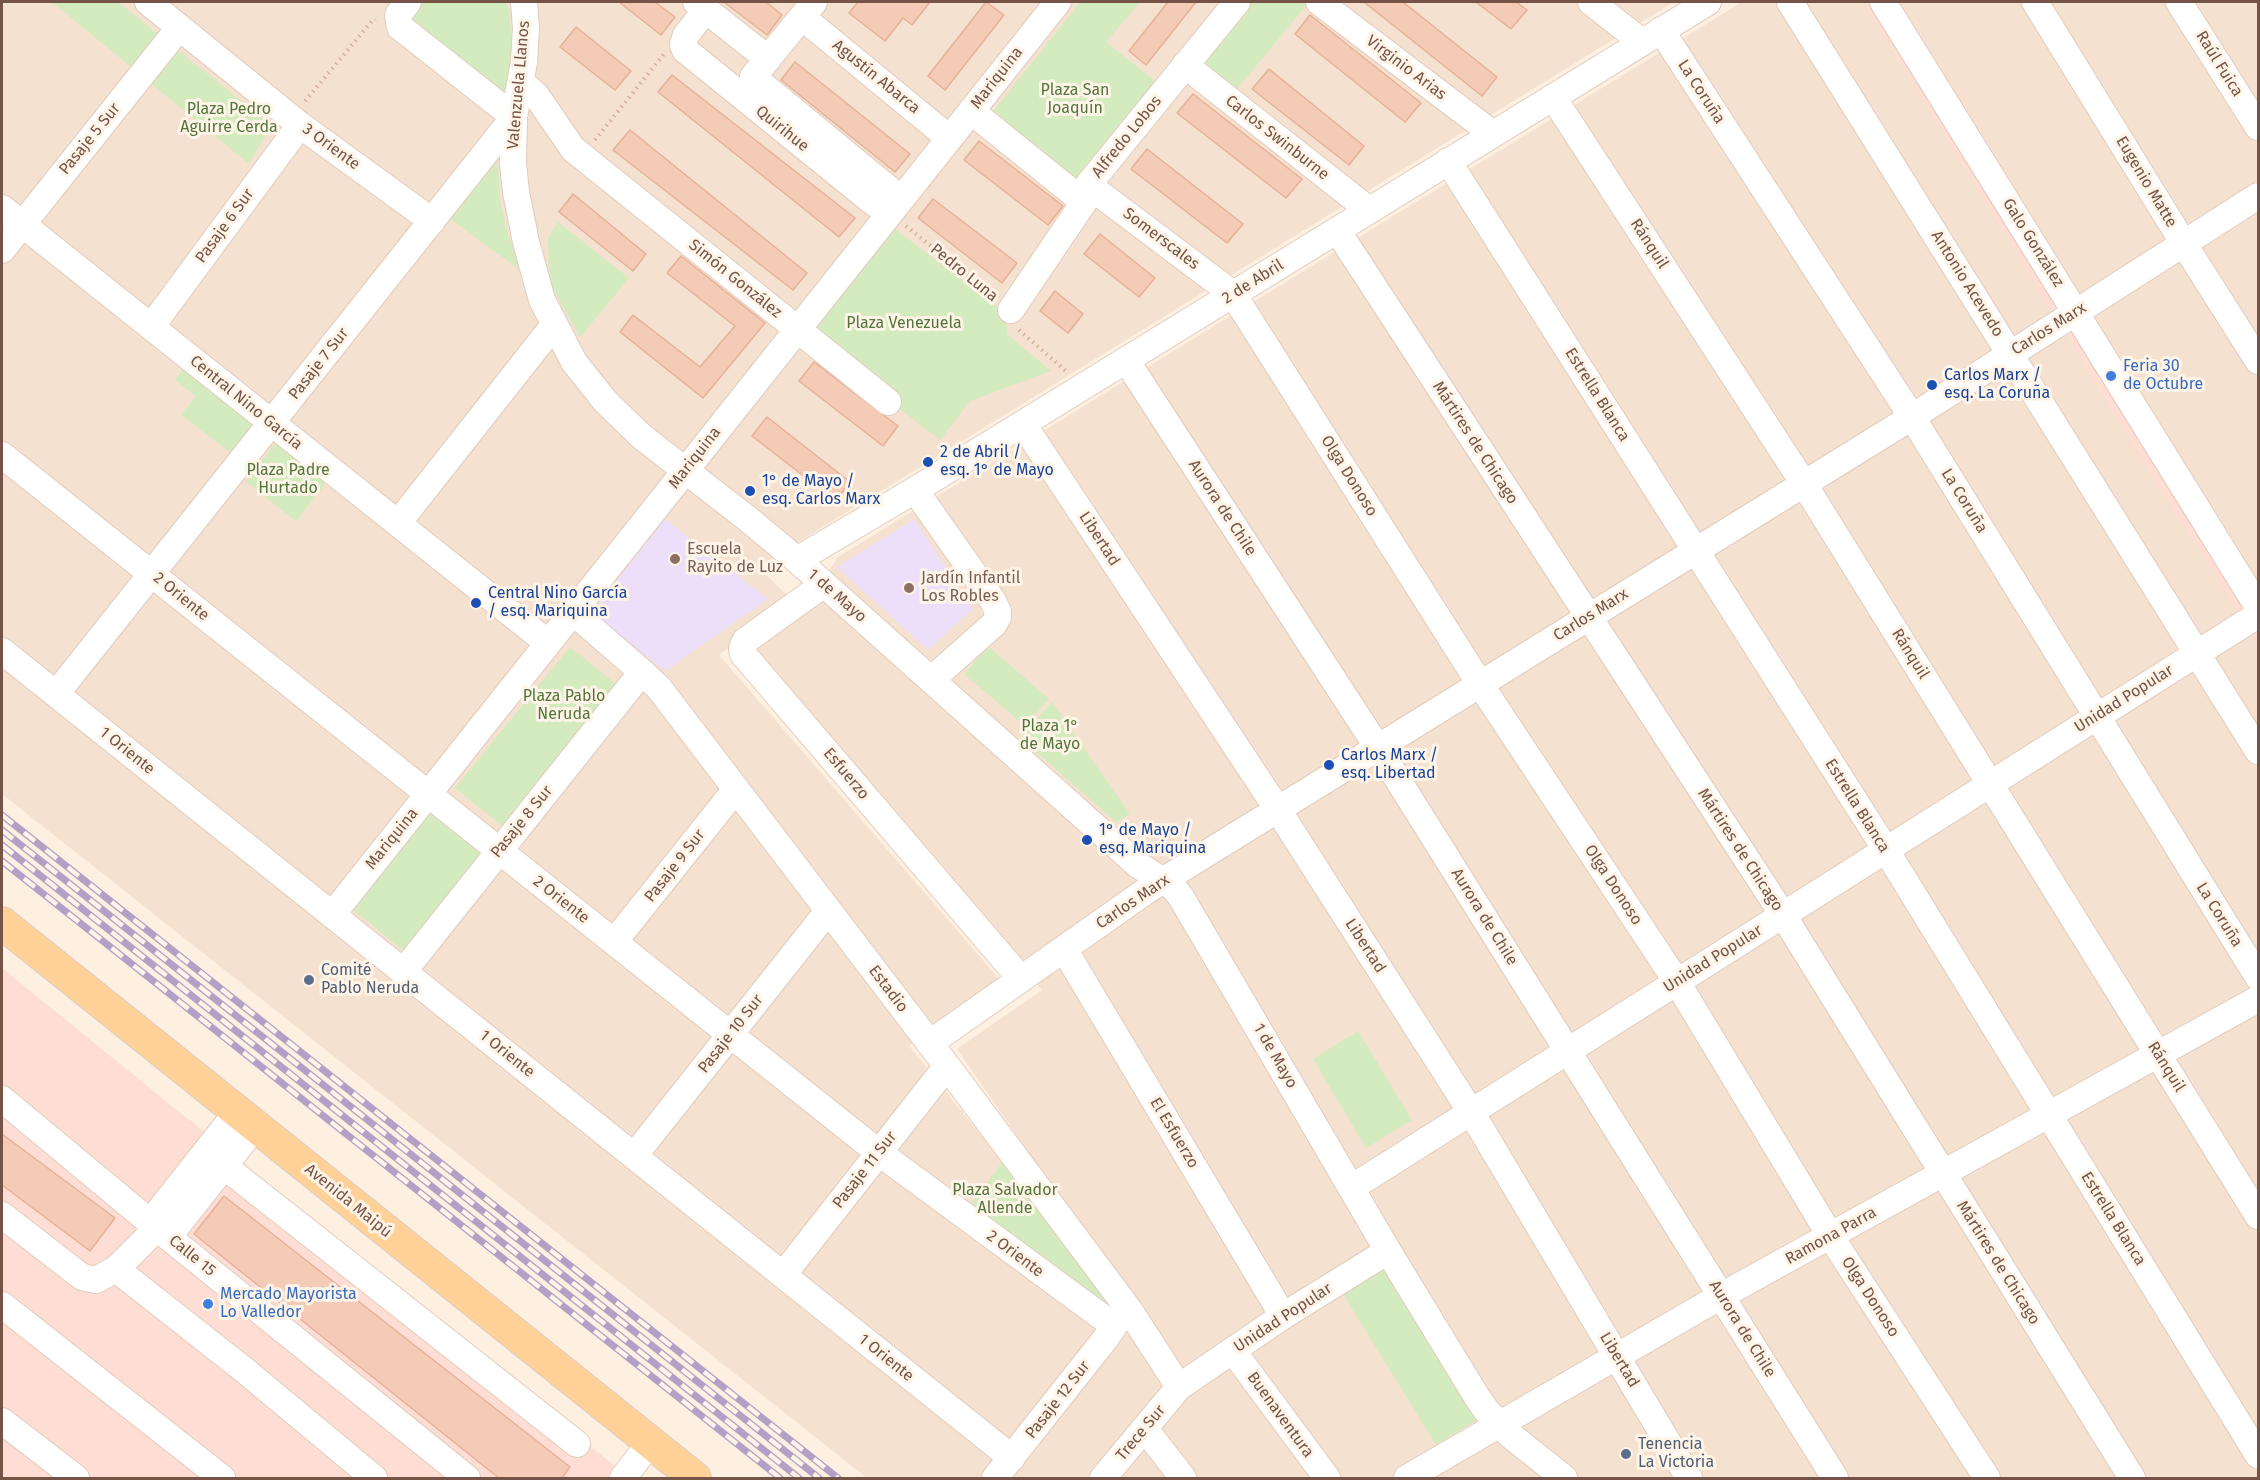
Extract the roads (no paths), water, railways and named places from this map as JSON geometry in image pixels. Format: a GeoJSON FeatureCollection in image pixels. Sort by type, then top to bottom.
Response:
{"type":"FeatureCollection","features":[{"type":"Feature","properties":{"kind":"main road","name":"Avenida Maipú"},"geometry":{"type":"LineString","coordinates":[[2,923],[695,1479]]}},
{"type":"Feature","properties":{"kind":"street","name":"3 Oriente"},"geometry":{"type":"LineString","coordinates":[[148,2],[296,122],[432,221]]}},
{"type":"Feature","properties":{"kind":"street","name":"Valenzuela Llanos"},"geometry":{"type":"LineString","coordinates":[[524,2],[526,29],[521,82],[514,117],[513,164],[519,214],[542,300],[574,362],[605,401],[641,436],[685,470]]}},
{"type":"Feature","properties":{"kind":"street","name":"Mariquina"},"geometry":{"type":"LineString","coordinates":[[332,915],[1058,2]]}},
{"type":"Feature","properties":{"kind":"street","name":"Alfredo Lobos"},"geometry":{"type":"LineString","coordinates":[[1011,310],[1086,194],[1185,65],[1237,2]]}},
{"type":"Feature","properties":{"kind":"street","name":"Virginio Arias"},"geometry":{"type":"LineString","coordinates":[[1319,2],[1493,134]]}},
{"type":"Feature","properties":{"kind":"street","name":"La Coruña"},"geometry":{"type":"LineString","coordinates":[[1592,2],[1652,36],[1912,417],[2259,977]]}},
{"type":"Feature","properties":{"kind":"street","name":"Antonio Acevedo"},"geometry":{"type":"LineString","coordinates":[[1790,2],[2259,750]]}},
{"type":"Feature","properties":{"kind":"street","name":"Galo González"},"geometry":{"type":"LineString","coordinates":[[1883,2],[2259,607]]}},
{"type":"Feature","properties":{"kind":"street","name":"Eugenio Matte"},"geometry":{"type":"LineString","coordinates":[[2036,2],[2184,244],[2259,361]]}},
{"type":"Feature","properties":{"kind":"street","name":"Raúl Fuica"},"geometry":{"type":"LineString","coordinates":[[2179,2],[2259,127]]}},
{"type":"Feature","properties":{"kind":"street","name":"2 de Abril"},"geometry":{"type":"LineString","coordinates":[[797,560],[1023,424],[1703,3]]}},
{"type":"Feature","properties":{"kind":"street","name":"Quirihue"},"geometry":{"type":"LineString","coordinates":[[701,6],[684,39],[685,50],[874,203],[896,206]]}},
{"type":"Feature","properties":{"kind":"street"},"geometry":{"type":"LineString","coordinates":[[701,6],[896,206]]}},
{"type":"Feature","properties":{"kind":"street"},"geometry":{"type":"LineString","coordinates":[[760,68],[808,9]]}},
{"type":"Feature","properties":{"kind":"street","name":"Agustín Abarca"},"geometry":{"type":"LineString","coordinates":[[808,9],[949,138]]}},
{"type":"Feature","properties":{"kind":"street"},"geometry":{"type":"LineString","coordinates":[[403,10],[403,30],[514,117]]}},
{"type":"Feature","properties":{"kind":"street","name":"Pasaje 5 Sur"},"geometry":{"type":"LineString","coordinates":[[2,250],[179,28]]}},
{"type":"Feature","properties":{"kind":"street","name":"Carlos Swinburne"},"geometry":{"type":"LineString","coordinates":[[1185,65],[1369,210]]}},
{"type":"Feature","properties":{"kind":"street","name":"Simón González"},"geometry":{"type":"LineString","coordinates":[[521,82],[536,95],[565,140],[583,156],[888,402]]}},
{"type":"Feature","properties":{"kind":"street","name":"Ránquil"},"geometry":{"type":"LineString","coordinates":[[1553,97],[1804,484],[2259,1216]]}},
{"type":"Feature","properties":{"kind":"street","name":"Somerscales"},"geometry":{"type":"LineString","coordinates":[[971,111],[1086,194],[1233,294]]}},
{"type":"Feature","properties":{"kind":"street","name":"Pasaje 7 Sur"},"geometry":{"type":"LineString","coordinates":[[56,694],[514,117]]}},
{"type":"Feature","properties":{"kind":"street","name":"Pasaje 6 Sur"},"geometry":{"type":"LineString","coordinates":[[151,327],[296,122]]}},
{"type":"Feature","properties":{"kind":"street","name":"Estrella Blanca"},"geometry":{"type":"LineString","coordinates":[[1448,161],[1886,850],[2259,1455]]}},
{"type":"Feature","properties":{"kind":"street","name":"Carlos Marx"},"geometry":{"type":"LineString","coordinates":[[930,1043],[1164,880],[1912,417],[2259,196]]}},
{"type":"Feature","properties":{"kind":"street","name":"Central Nino García"},"geometry":{"type":"LineString","coordinates":[[2,207],[548,643]]}},
{"type":"Feature","properties":{"kind":"street","name":"Mártires de Chicago"},"geometry":{"type":"LineString","coordinates":[[1337,230],[1783,915],[2132,1479]]}},
{"type":"Feature","properties":{"kind":"street","name":"Olga Donoso"},"geometry":{"type":"LineString","coordinates":[[1233,294],[1480,684],[1677,982],[1831,1237],[1987,1479]]}},
{"type":"Feature","properties":{"kind":"street"},"geometry":{"type":"LineString","coordinates":[[398,523],[554,325]]}},
{"type":"Feature","properties":{"kind":"street","name":"Aurora de Chile"},"geometry":{"type":"LineString","coordinates":[[1126,360],[1378,748],[1835,1479]]}},
{"type":"Feature","properties":{"kind":"street","name":"Libertad"},"geometry":{"type":"LineString","coordinates":[[1023,424],[1278,810],[1471,1112],[1689,1479]]}},
{"type":"Feature","properties":{"kind":"street","name":"2 Oriente"},"geometry":{"type":"LineString","coordinates":[[2,454],[878,1152],[1102,1317],[1112,1321],[1124,1315]]}},
{"type":"Feature","properties":{"kind":"street","name":"1 de Mayo"},"geometry":{"type":"LineString","coordinates":[[685,470],[797,560],[1138,865],[1173,887],[1477,1397],[1499,1425],[1564,1479]]}},
{"type":"Feature","properties":{"kind":"street"},"geometry":{"type":"LineString","coordinates":[[915,490],[993,601],[998,612],[996,621],[932,680]]}},
{"type":"Feature","properties":{"kind":"street","name":"Esfuerzo"},"geometry":{"type":"LineString","coordinates":[[824,584],[745,641],[741,648],[743,654],[1021,979]]}},
{"type":"Feature","properties":{"kind":"street","name":"Estadio"},"geometry":{"type":"LineString","coordinates":[[573,612],[659,688],[930,1043],[1124,1315],[1179,1387]]}},
{"type":"Feature","properties":{"kind":"street","name":"Unidad Popular"},"geometry":{"type":"LineString","coordinates":[[1351,1188],[2259,615]]}},
{"type":"Feature","properties":{"kind":"street","name":"1 Oriente"},"geometry":{"type":"LineString","coordinates":[[2,651],[1012,1458]]}},
{"type":"Feature","properties":{"kind":"street","name":"Pasaje 8 Sur"},"geometry":{"type":"LineString","coordinates":[[403,972],[642,672]]}},
{"type":"Feature","properties":{"kind":"street","name":"Pasaje 9 Sur"},"geometry":{"type":"LineString","coordinates":[[614,942],[736,789]]}},
{"type":"Feature","properties":{"kind":"street","name":"Pasaje 10 Sur"},"geometry":{"type":"LineString","coordinates":[[634,1156],[828,911]]}},
{"type":"Feature","properties":{"kind":"street","name":"El Esfuerzo"},"geometry":{"type":"LineString","coordinates":[[1064,949],[1283,1316]]}},
{"type":"Feature","properties":{"kind":"street","name":"Ramona Parra"},"geometry":{"type":"LineString","coordinates":[[1407,1479],[1722,1296],[2259,999]]}},
{"type":"Feature","properties":{"kind":"street","name":"Pasaje 11 Sur"},"geometry":{"type":"LineString","coordinates":[[783,1275],[947,1066]]}},
{"type":"Feature","properties":{"kind":"street","name":"Calle 15"},"geometry":{"type":"LineString","coordinates":[[4,1106],[467,1479]]}},
{"type":"Feature","properties":{"kind":"street"},"geometry":{"type":"LineString","coordinates":[[157,1228],[177,1226],[224,1166],[246,1120]]}},
{"type":"Feature","properties":{"kind":"street"},"geometry":{"type":"LineString","coordinates":[[2,1215],[82,1277],[96,1280],[116,1269],[157,1228],[159,1211],[246,1120]]}},
{"type":"Feature","properties":{"kind":"street"},"geometry":{"type":"LineString","coordinates":[[224,1166],[577,1444]]}},
{"type":"Feature","properties":{"kind":"street","name":"Unidad Popular"},"geometry":{"type":"LineString","coordinates":[[1179,1387],[1283,1316],[1388,1251]]}},
{"type":"Feature","properties":{"kind":"street"},"geometry":{"type":"LineString","coordinates":[[116,1269],[243,1369],[374,1479]]}},
{"type":"Feature","properties":{"kind":"street"},"geometry":{"type":"LineString","coordinates":[[2,1305],[222,1479]]}},
{"type":"Feature","properties":{"kind":"street","name":"Pasaje 12 Sur"},"geometry":{"type":"LineString","coordinates":[[995,1479],[1124,1315]]}},
{"type":"Feature","properties":{"kind":"street","name":"Buenaventura"},"geometry":{"type":"LineString","coordinates":[[1233,1351],[1327,1479]]}},
{"type":"Feature","properties":{"kind":"street","name":"Trece Sur"},"geometry":{"type":"LineString","coordinates":[[1103,1479],[1179,1387]]}},
{"type":"Feature","properties":{"kind":"street"},"geometry":{"type":"LineString","coordinates":[[2,1421],[76,1479]]}},
{"type":"Feature","properties":{"kind":"street"},"geometry":{"type":"LineString","coordinates":[[1145,1429],[1183,1479]]}},
{"type":"Feature","properties":{"kind":"street"},"geometry":{"type":"LineString","coordinates":[[623,1479],[650,1443]]}},
{"type":"Feature","properties":{"kind":"railway"},"geometry":{"type":"LineString","coordinates":[[2,815],[838,1478]]}},
{"type":"Feature","properties":{"kind":"railway"},"geometry":{"type":"LineString","coordinates":[[2,830],[819,1478]]}},
{"type":"Feature","properties":{"kind":"railway"},"geometry":{"type":"LineString","coordinates":[[2,845],[799,1478]]}},
{"type":"Feature","properties":{"kind":"railway"},"geometry":{"type":"LineString","coordinates":[[2,861],[780,1478]]}},
{"type":"Feature","properties":{"kind":"place","name":"Feria 30 de Octubre"},"geometry":{"type":"Point","coordinates":[2111,376]}},
{"type":"Feature","properties":{"kind":"place","name":"Carlos Marx / esq. La Coruña"},"geometry":{"type":"Point","coordinates":[1932,385]}},
{"type":"Feature","properties":{"kind":"place","name":"2 de Abril / esq. 1° de Mayo"},"geometry":{"type":"Point","coordinates":[928,462]}},
{"type":"Feature","properties":{"kind":"place","name":"1° de Mayo / esq. Carlos Marx"},"geometry":{"type":"Point","coordinates":[750,491]}},
{"type":"Feature","properties":{"kind":"place","name":"Escuela Rayito de Luz"},"geometry":{"type":"Point","coordinates":[675,559]}},
{"type":"Feature","properties":{"kind":"place","name":"Jardín Infantil Los Robles"},"geometry":{"type":"Point","coordinates":[909,588]}},
{"type":"Feature","properties":{"kind":"place","name":"Central Nino García / esq. Mariquina"},"geometry":{"type":"Point","coordinates":[476,603]}},
{"type":"Feature","properties":{"kind":"place","name":"Carlos Marx / esq. Libertad"},"geometry":{"type":"Point","coordinates":[1329,765]}},
{"type":"Feature","properties":{"kind":"place","name":"1° de Mayo / esq. Mariquina"},"geometry":{"type":"Point","coordinates":[1087,840]}},
{"type":"Feature","properties":{"kind":"place","name":"Comité Pablo Neruda"},"geometry":{"type":"Point","coordinates":[309,980]}},
{"type":"Feature","properties":{"kind":"place","name":"Mercado Mayorista Lo Valledor"},"geometry":{"type":"Point","coordinates":[208,1304]}},
{"type":"Feature","properties":{"kind":"place","name":"Tenencia La Victoria"},"geometry":{"type":"Point","coordinates":[1626,1454]}},
{"type":"Feature","properties":{"kind":"park label","name":"Plaza San Joaquín"},"geometry":{"type":"Point","coordinates":[1075,100]}},
{"type":"Feature","properties":{"kind":"park label","name":"Plaza Pedro Aguirre Cerda"},"geometry":{"type":"Point","coordinates":[229,119]}},
{"type":"Feature","properties":{"kind":"park label","name":"Plaza Venezuela"},"geometry":{"type":"Point","coordinates":[904,324]}},
{"type":"Feature","properties":{"kind":"park label","name":"Plaza Padre Hurtado"},"geometry":{"type":"Point","coordinates":[288,480]}},
{"type":"Feature","properties":{"kind":"park label","name":"Plaza Pablo Neruda"},"geometry":{"type":"Point","coordinates":[564,706]}},
{"type":"Feature","properties":{"kind":"park label","name":"Plaza 1° de Mayo"},"geometry":{"type":"Point","coordinates":[1050,736]}},
{"type":"Feature","properties":{"kind":"park label","name":"Plaza Salvador Allende"},"geometry":{"type":"Point","coordinates":[1005,1200]}}]}
